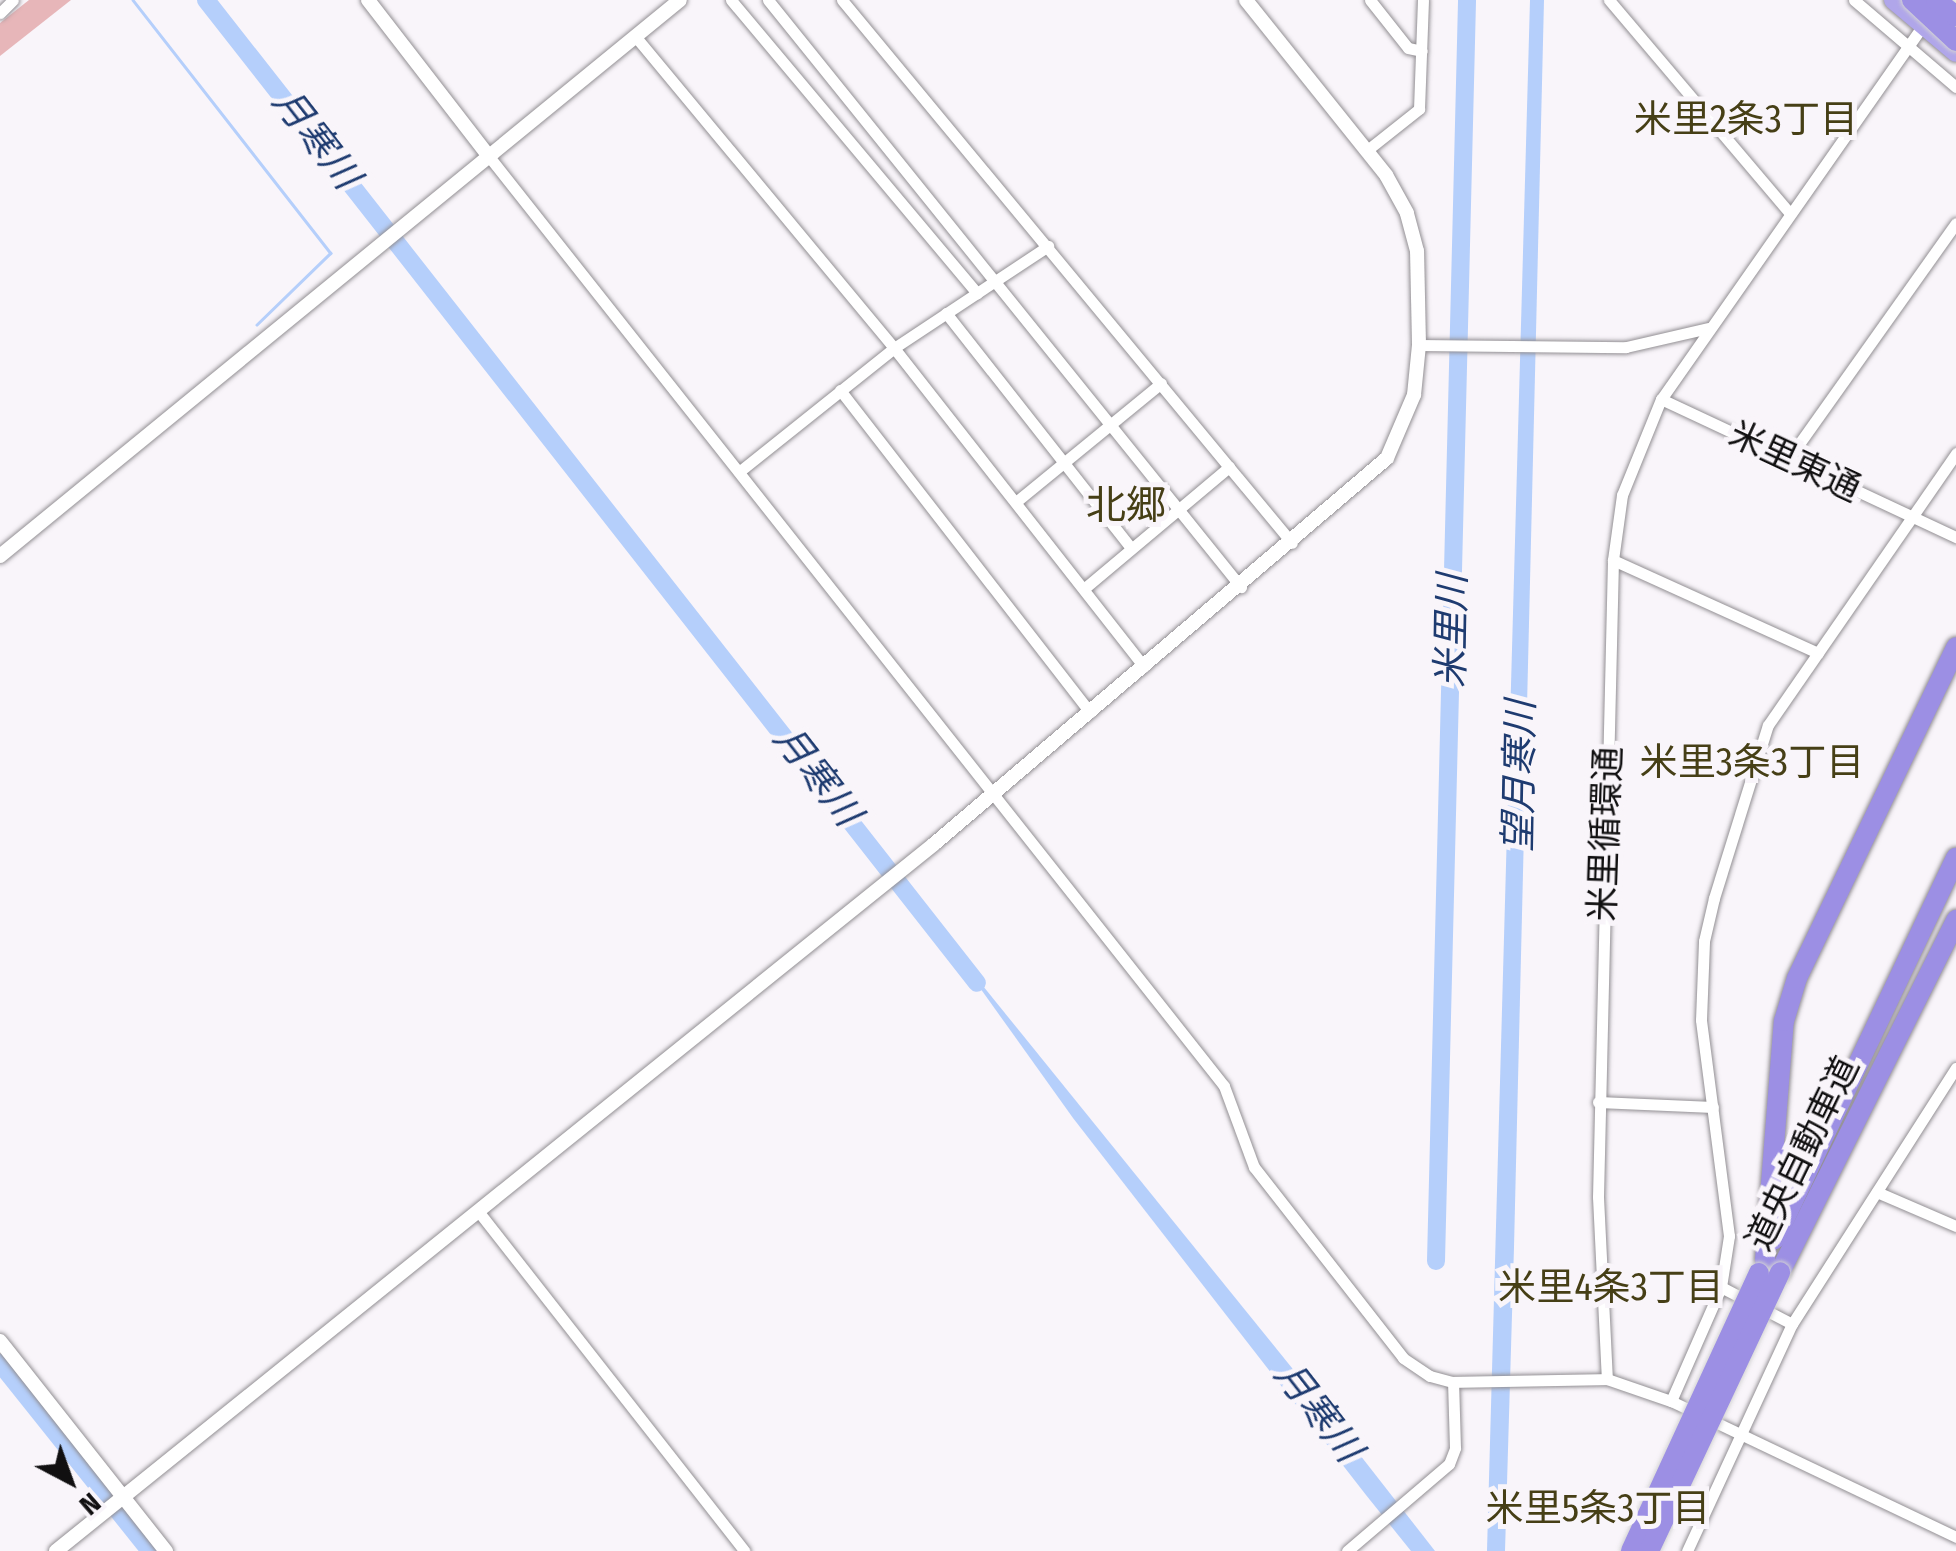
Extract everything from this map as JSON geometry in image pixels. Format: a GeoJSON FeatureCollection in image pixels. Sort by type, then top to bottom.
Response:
{"type":"FeatureCollection","features":[{"type":"Feature","properties":{"kind":"highway"},"geometry":{"type":"LineString","coordinates":[[1893,0],[1956,53]]}},
{"type":"Feature","properties":{"kind":"highway"},"geometry":{"type":"LineString","coordinates":[[1912,0],[1956,40]]}},
{"type":"Feature","properties":{"kind":"highway"},"geometry":{"type":"LineString","coordinates":[[1938,0],[1956,16]]}},
{"type":"Feature","properties":{"kind":"highway"},"geometry":{"type":"LineString","coordinates":[[1768,1268],[1780,1060],[1792,992],[1952,657]]}},
{"type":"Feature","properties":{"kind":"highway"},"geometry":{"type":"LineString","coordinates":[[1768,1268],[1956,858]]}},
{"type":"Feature","properties":{"kind":"highway"},"geometry":{"type":"LineString","coordinates":[[1940,948],[1956,904]]}},
{"type":"Feature","properties":{"kind":"highway"},"geometry":{"type":"LineString","coordinates":[[1940,948],[1956,920]]}},
{"type":"Feature","properties":{"kind":"highway","name":"道央自動車道"},"geometry":{"type":"LineString","coordinates":[[1631,1551],[1768,1268],[1940,948]]}},
{"type":"Feature","properties":{"kind":"highway","name":"道央自動車道"},"geometry":{"type":"LineString","coordinates":[[1649,1551],[1768,1268]]}},
{"type":"Feature","properties":{"kind":"street"},"geometry":{"type":"LineString","coordinates":[[0,13],[13,0]]}},
{"type":"Feature","properties":{"kind":"street"},"geometry":{"type":"LineString","coordinates":[[368,0],[740,471],[991,797],[1224,1086],[1254,1167],[1403,1358],[1430,1376],[1460,1382],[1607,1379],[1671,1401],[1956,1536]]}},
{"type":"Feature","properties":{"kind":"street"},"geometry":{"type":"LineString","coordinates":[[0,556],[364,254],[680,0]]}},
{"type":"Feature","properties":{"kind":"street"},"geometry":{"type":"LineString","coordinates":[[732,0],[977,293]]}},
{"type":"Feature","properties":{"kind":"street"},"geometry":{"type":"LineString","coordinates":[[768,0],[998,278],[1240,586]]}},
{"type":"Feature","properties":{"kind":"street"},"geometry":{"type":"LineString","coordinates":[[842,0],[1292,543]]}},
{"type":"Feature","properties":{"kind":"street"},"geometry":{"type":"LineString","coordinates":[[56,1551],[991,797],[1362,484],[1399,440],[1414,395],[1420,345],[1418,251],[1407,213],[1366,151],[1246,0]]}},
{"type":"Feature","properties":{"kind":"street"},"geometry":{"type":"LineString","coordinates":[[1370,0],[1408,48],[1422,50]]}},
{"type":"Feature","properties":{"kind":"street"},"geometry":{"type":"LineString","coordinates":[[1366,151],[1418,109],[1423,0]]}},
{"type":"Feature","properties":{"kind":"street"},"geometry":{"type":"LineString","coordinates":[[1609,0],[1788,211]]}},
{"type":"Feature","properties":{"kind":"street"},"geometry":{"type":"LineString","coordinates":[[1854,0],[1956,87]]}},
{"type":"Feature","properties":{"kind":"street","name":"米里循環通"},"geometry":{"type":"LineString","coordinates":[[1607,1379],[1598,1102],[1613,560],[1622,495],[1661,398],[1938,0]]}},
{"type":"Feature","properties":{"kind":"street"},"geometry":{"type":"LineString","coordinates":[[635,36],[1018,501],[1144,667]]}},
{"type":"Feature","properties":{"kind":"street"},"geometry":{"type":"LineString","coordinates":[[1789,458],[1956,223]]}},
{"type":"Feature","properties":{"kind":"street"},"geometry":{"type":"LineString","coordinates":[[740,471],[894,348],[1048,246]]}},
{"type":"Feature","properties":{"kind":"street"},"geometry":{"type":"LineString","coordinates":[[946,313],[1131,548]]}},
{"type":"Feature","properties":{"kind":"street"},"geometry":{"type":"LineString","coordinates":[[1420,345],[1564,349],[1639,345],[1708,328]]}},
{"type":"Feature","properties":{"kind":"street"},"geometry":{"type":"LineString","coordinates":[[1018,501],[1161,383]]}},
{"type":"Feature","properties":{"kind":"street"},"geometry":{"type":"LineString","coordinates":[[840,390],[1090,712]]}},
{"type":"Feature","properties":{"kind":"street","name":"米里東通"},"geometry":{"type":"LineString","coordinates":[[1661,398],[1956,534]]}},
{"type":"Feature","properties":{"kind":"street"},"geometry":{"type":"LineString","coordinates":[[1671,1401],[1721,1288],[1729,1208],[1701,1020],[1704,941],[1768,726],[1956,452]]}},
{"type":"Feature","properties":{"kind":"street"},"geometry":{"type":"LineString","coordinates":[[1086,587],[1229,467]]}},
{"type":"Feature","properties":{"kind":"street"},"geometry":{"type":"LineString","coordinates":[[1613,560],[1818,653]]}},
{"type":"Feature","properties":{"kind":"street"},"geometry":{"type":"LineString","coordinates":[[1688,1550],[1792,1324],[1956,1068]]}},
{"type":"Feature","properties":{"kind":"street"},"geometry":{"type":"LineString","coordinates":[[1598,1102],[1713,1107]]}},
{"type":"Feature","properties":{"kind":"street"},"geometry":{"type":"LineString","coordinates":[[1877,1192],[1956,1226]]}},
{"type":"Feature","properties":{"kind":"street"},"geometry":{"type":"LineString","coordinates":[[478,1211],[745,1551]]}},
{"type":"Feature","properties":{"kind":"street"},"geometry":{"type":"LineString","coordinates":[[1721,1288],[1792,1324]]}},
{"type":"Feature","properties":{"kind":"street"},"geometry":{"type":"LineString","coordinates":[[0,1341],[121,1499],[166,1551]]}},
{"type":"Feature","properties":{"kind":"street"},"geometry":{"type":"LineString","coordinates":[[1347,1551],[1449,1464],[1455,1448],[1460,1382]]}},
{"type":"Feature","properties":{"kind":"shaded area"},"geometry":{"type":"Polygon","coordinates":[[[29,0],[71,0],[0,56],[0,23],[29,0]]]}},
{"type":"Feature","properties":{"kind":"water","name":"望月寒川"},"geometry":{"type":"Polygon","coordinates":[[[1530,0],[1544,0],[1514,1247],[1505,1551],[1487,1551],[1530,0]]]}},
{"type":"Feature","properties":{"kind":"water"},"geometry":{"type":"Polygon","coordinates":[[[945,939],[1435,1551],[1411,1551],[1366,1495],[1073,1118],[945,939]]]}},
{"type":"Feature","properties":{"kind":"waterway"},"geometry":{"type":"LineString","coordinates":[[133,0],[331,253],[257,325]]}},
{"type":"Feature","properties":{"kind":"waterway","name":"月寒川"},"geometry":{"type":"LineString","coordinates":[[206,0],[977,983]]}},
{"type":"Feature","properties":{"kind":"waterway","name":"米里川"},"geometry":{"type":"LineString","coordinates":[[1436,1261],[1467,0]]}},
{"type":"Feature","properties":{"kind":"waterway"},"geometry":{"type":"LineString","coordinates":[[0,1363],[150,1551]]}},
{"type":"Feature","properties":{"kind":"district","name":"米里2条3丁目"},"geometry":{"type":"Point","coordinates":[1746,120]}},
{"type":"Feature","properties":{"kind":"district","name":"北郷"},"geometry":{"type":"Point","coordinates":[1126,506]}},
{"type":"Feature","properties":{"kind":"district","name":"米里3条3丁目"},"geometry":{"type":"Point","coordinates":[1752,763]}},
{"type":"Feature","properties":{"kind":"district","name":"米里4条3丁目"},"geometry":{"type":"Point","coordinates":[1611,1288]}},
{"type":"Feature","properties":{"kind":"district","name":"米里5条3丁目"},"geometry":{"type":"Point","coordinates":[1598,1509]}}]}
